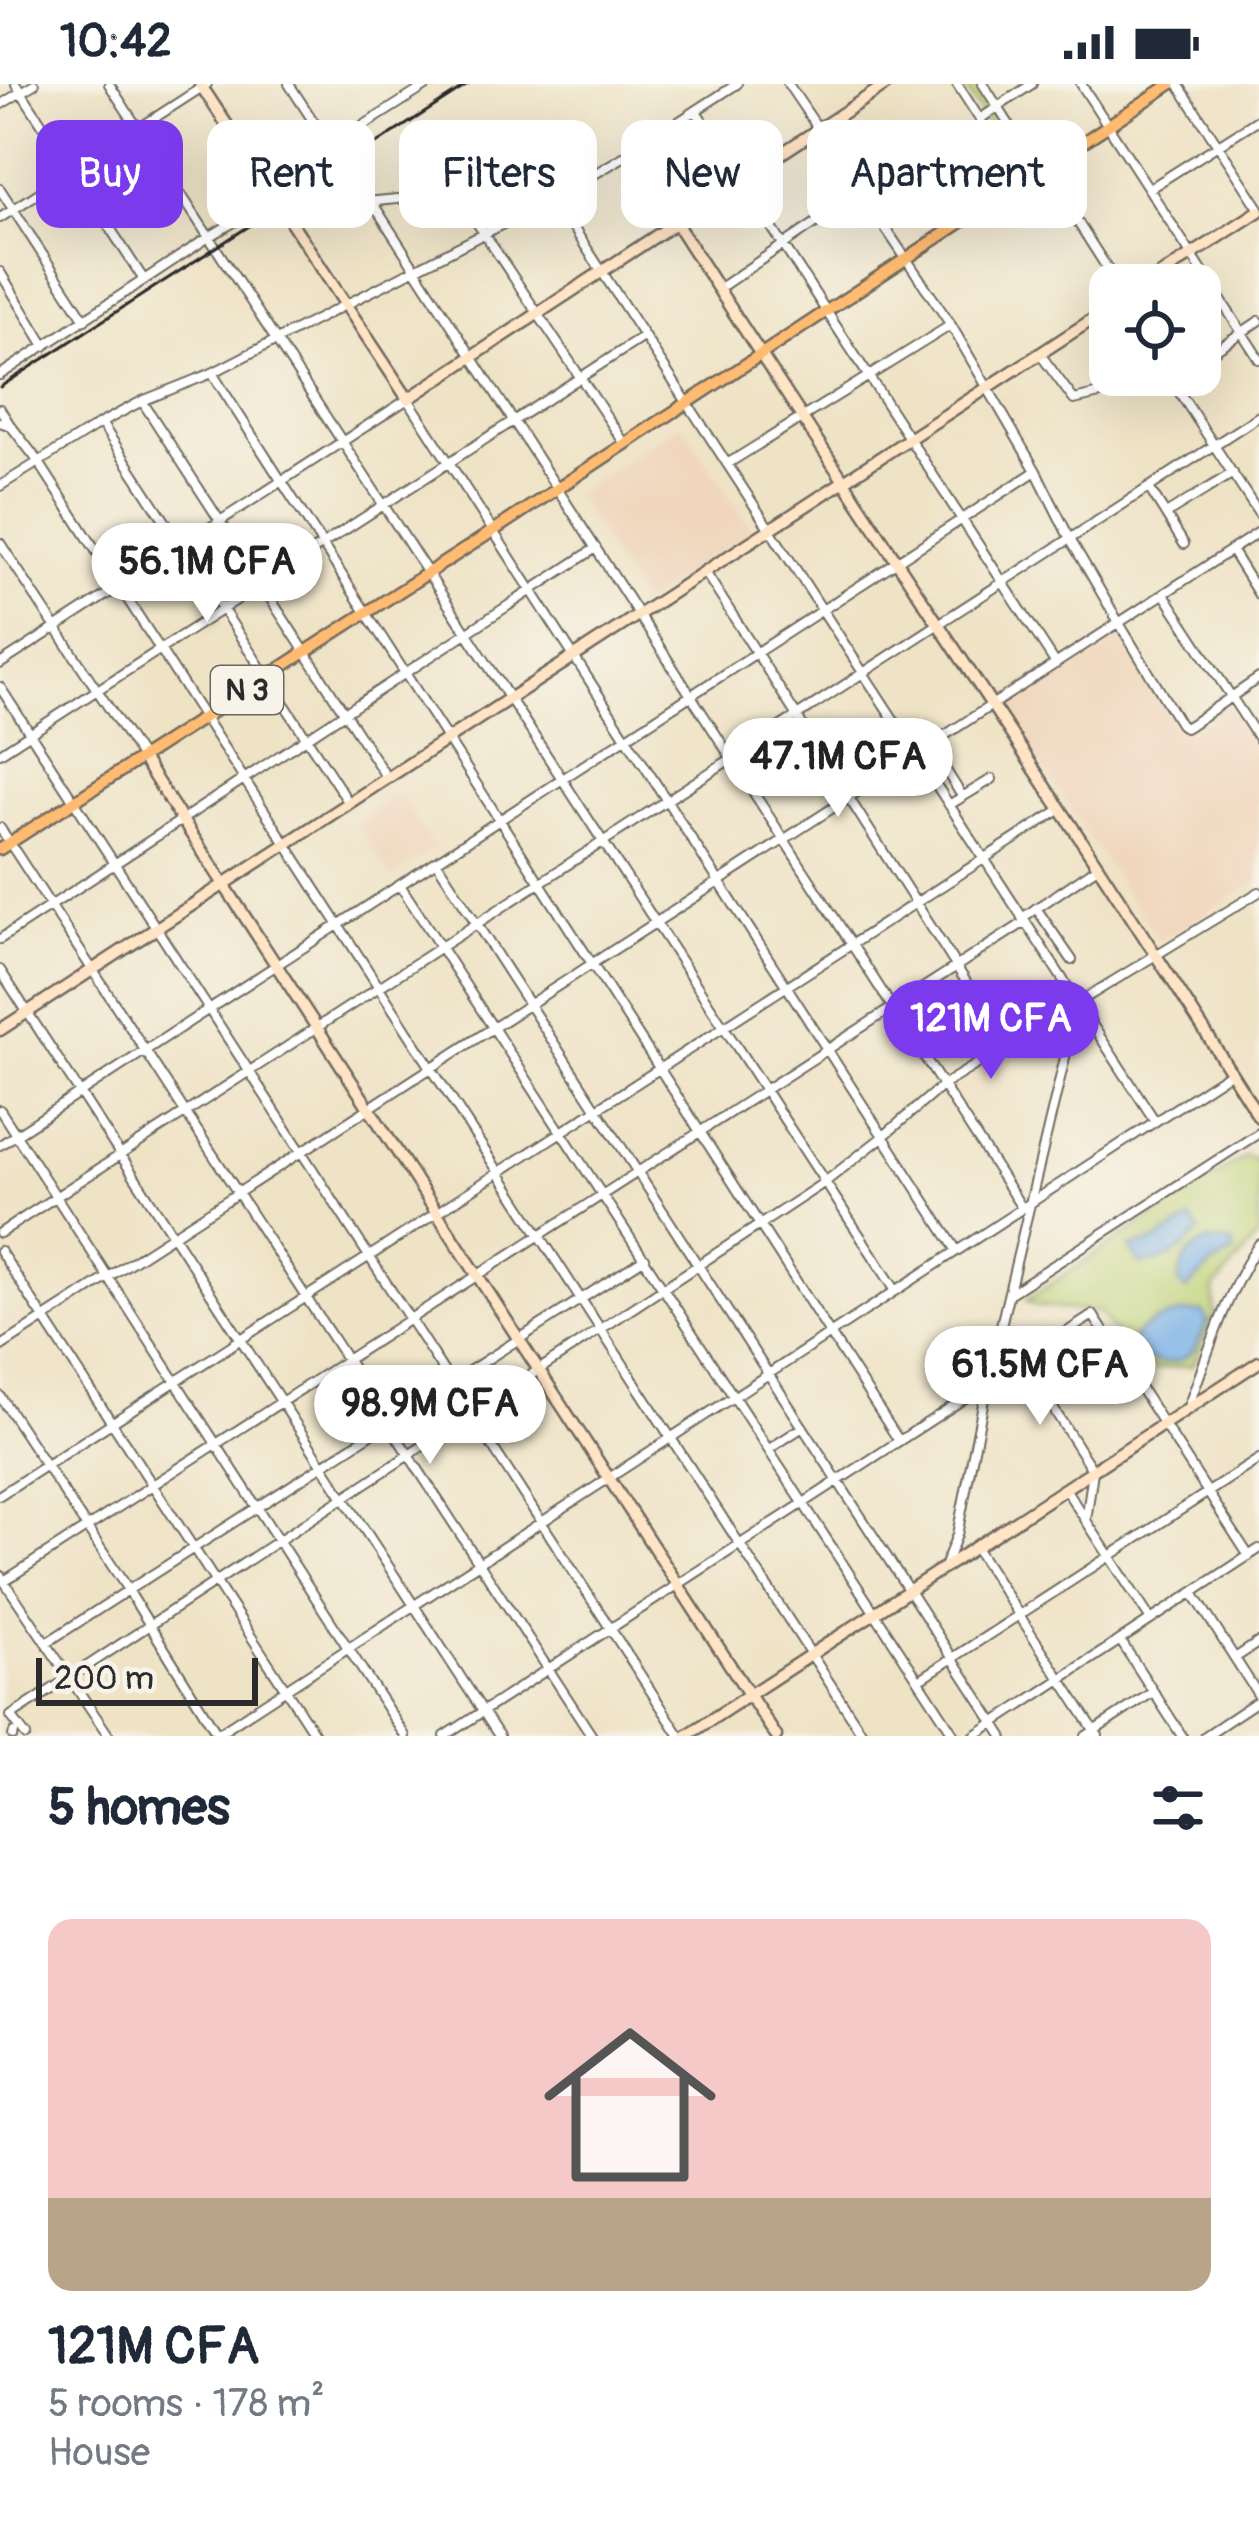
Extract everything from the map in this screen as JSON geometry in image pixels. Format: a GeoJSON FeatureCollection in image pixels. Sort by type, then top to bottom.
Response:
{"type":"FeatureCollection","features":[{"type":"Feature","properties":{"kind":"main road","name":"N 3"},"geometry":{"type":"LineString","coordinates":[[1087,140],[1174,84]]}},
{"type":"Feature","properties":{"kind":"main road","name":"N 3"},"geometry":{"type":"LineString","coordinates":[[5,846],[953,228]]}},
{"type":"Feature","properties":{"kind":"street"},"geometry":{"type":"LineString","coordinates":[[0,105],[19,88],[34,84]]}},
{"type":"Feature","properties":{"kind":"street"},"geometry":{"type":"LineString","coordinates":[[109,84],[131,120]]}},
{"type":"Feature","properties":{"kind":"street"},"geometry":{"type":"LineString","coordinates":[[290,84],[313,120]]}},
{"type":"Feature","properties":{"kind":"street"},"geometry":{"type":"LineString","coordinates":[[372,120],[429,84]]}},
{"type":"Feature","properties":{"kind":"street"},"geometry":{"type":"LineString","coordinates":[[682,120],[737,84]]}},
{"type":"Feature","properties":{"kind":"street"},"geometry":{"type":"LineString","coordinates":[[788,84],[811,120]]}},
{"type":"Feature","properties":{"kind":"street"},"geometry":{"type":"LineString","coordinates":[[833,120],[887,84]]}},
{"type":"Feature","properties":{"kind":"street"},"geometry":{"type":"LineString","coordinates":[[957,84],[980,119],[1032,84]]}},
{"type":"Feature","properties":{"kind":"street"},"geometry":{"type":"LineString","coordinates":[[982,84],[1007,120]]}},
{"type":"Feature","properties":{"kind":"street"},"geometry":{"type":"LineString","coordinates":[[1081,84],[1259,358]]}},
{"type":"Feature","properties":{"kind":"street"},"geometry":{"type":"LineString","coordinates":[[1174,84],[1259,210],[1178,264]]}},
{"type":"Feature","properties":{"kind":"street"},"geometry":{"type":"LineString","coordinates":[[152,120],[203,85],[225,120]]}},
{"type":"Feature","properties":{"kind":"street"},"geometry":{"type":"LineString","coordinates":[[19,88],[40,120]]}},
{"type":"Feature","properties":{"kind":"street"},"geometry":{"type":"LineString","coordinates":[[696,111],[702,120]]}},
{"type":"Feature","properties":{"kind":"street"},"geometry":{"type":"LineString","coordinates":[[1149,189],[1259,119]]}},
{"type":"Feature","properties":{"kind":"street"},"geometry":{"type":"LineString","coordinates":[[0,189],[85,320]]}},
{"type":"Feature","properties":{"kind":"street"},"geometry":{"type":"LineString","coordinates":[[0,218],[36,195]]}},
{"type":"Feature","properties":{"kind":"street"},"geometry":{"type":"LineString","coordinates":[[183,198],[896,1291]]}},
{"type":"Feature","properties":{"kind":"street"},"geometry":{"type":"LineString","coordinates":[[375,207],[892,1007],[1027,1205]]}},
{"type":"Feature","properties":{"kind":"street"},"geometry":{"type":"LineString","coordinates":[[110,228],[144,280]]}},
{"type":"Feature","properties":{"kind":"street"},"geometry":{"type":"LineString","coordinates":[[0,375],[225,228]]}},
{"type":"Feature","properties":{"kind":"street"},"geometry":{"type":"LineString","coordinates":[[294,228],[957,1251]]}},
{"type":"Feature","properties":{"kind":"street"},"geometry":{"type":"LineString","coordinates":[[481,228],[625,444]]}},
{"type":"Feature","properties":{"kind":"street"},"geometry":{"type":"LineString","coordinates":[[0,487],[142,401],[212,373],[494,228]]}},
{"type":"Feature","properties":{"kind":"street"},"geometry":{"type":"LineString","coordinates":[[574,228],[1155,1121]]}},
{"type":"Feature","properties":{"kind":"street"},"geometry":{"type":"LineString","coordinates":[[0,664],[668,228]]}},
{"type":"Feature","properties":{"kind":"street"},"geometry":{"type":"LineString","coordinates":[[679,228],[1157,954],[1259,1117]]}},
{"type":"Feature","properties":{"kind":"street"},"geometry":{"type":"LineString","coordinates":[[772,228],[1055,664]]}},
{"type":"Feature","properties":{"kind":"street"},"geometry":{"type":"LineString","coordinates":[[718,289],[808,228]]}},
{"type":"Feature","properties":{"kind":"street"},"geometry":{"type":"LineString","coordinates":[[884,228],[951,325],[1119,623],[1185,728],[1259,678]]}},
{"type":"Feature","properties":{"kind":"street"},"geometry":{"type":"LineString","coordinates":[[1080,228],[1104,264]]}},
{"type":"Feature","properties":{"kind":"street"},"geometry":{"type":"LineString","coordinates":[[0,272],[45,346]]}},
{"type":"Feature","properties":{"kind":"street"},"geometry":{"type":"LineString","coordinates":[[1221,346],[1259,321]]}},
{"type":"Feature","properties":{"kind":"street"},"geometry":{"type":"LineString","coordinates":[[0,1030],[1089,322]]}},
{"type":"Feature","properties":{"kind":"street"},"geometry":{"type":"LineString","coordinates":[[727,464],[951,325]]}},
{"type":"Feature","properties":{"kind":"street"},"geometry":{"type":"LineString","coordinates":[[0,753],[644,336]]}},
{"type":"Feature","properties":{"kind":"street"},"geometry":{"type":"LineString","coordinates":[[1040,353],[1074,400],[1091,396]]}},
{"type":"Feature","properties":{"kind":"street"},"geometry":{"type":"LineString","coordinates":[[212,373],[899,1442]]}},
{"type":"Feature","properties":{"kind":"street"},"geometry":{"type":"LineString","coordinates":[[1184,396],[1259,514]]}},
{"type":"Feature","properties":{"kind":"street"},"geometry":{"type":"LineString","coordinates":[[142,401],[386,778]]}},
{"type":"Feature","properties":{"kind":"street"},"geometry":{"type":"LineString","coordinates":[[0,410],[38,461],[864,1736]]}},
{"type":"Feature","properties":{"kind":"street"},"geometry":{"type":"LineString","coordinates":[[0,1233],[1259,416]]}},
{"type":"Feature","properties":{"kind":"street"},"geometry":{"type":"LineString","coordinates":[[0,422],[11,426]]}},
{"type":"Feature","properties":{"kind":"street"},"geometry":{"type":"LineString","coordinates":[[101,423],[349,803]]}},
{"type":"Feature","properties":{"kind":"street"},"geometry":{"type":"LineString","coordinates":[[0,1145],[1036,471]]}},
{"type":"Feature","properties":{"kind":"street"},"geometry":{"type":"LineString","coordinates":[[1166,514],[1233,473]]}},
{"type":"Feature","properties":{"kind":"street"},"geometry":{"type":"LineString","coordinates":[[1149,488],[1184,544]]}},
{"type":"Feature","properties":{"kind":"street"},"geometry":{"type":"LineString","coordinates":[[0,1347],[1259,532]]}},
{"type":"Feature","properties":{"kind":"street"},"geometry":{"type":"LineString","coordinates":[[0,543],[776,1736]]}},
{"type":"Feature","properties":{"kind":"street"},"geometry":{"type":"LineString","coordinates":[[0,939],[596,548]]}},
{"type":"Feature","properties":{"kind":"street"},"geometry":{"type":"LineString","coordinates":[[1231,550],[1259,595]]}},
{"type":"Feature","properties":{"kind":"street"},"geometry":{"type":"LineString","coordinates":[[705,572],[1007,1046]]}},
{"type":"Feature","properties":{"kind":"street"},"geometry":{"type":"LineString","coordinates":[[1164,594],[1259,739]]}},
{"type":"Feature","properties":{"kind":"street"},"geometry":{"type":"LineString","coordinates":[[0,687],[683,1736],[1259,1362]]}},
{"type":"Feature","properties":{"kind":"street"},"geometry":{"type":"LineString","coordinates":[[930,745],[962,796]]}},
{"type":"Feature","properties":{"kind":"street"},"geometry":{"type":"LineString","coordinates":[[949,805],[992,779]]}},
{"type":"Feature","properties":{"kind":"street"},"geometry":{"type":"LineString","coordinates":[[0,1495],[1061,809]]}},
{"type":"Feature","properties":{"kind":"street"},"geometry":{"type":"LineString","coordinates":[[0,828],[5,846],[51,906],[592,1736]]}},
{"type":"Feature","properties":{"kind":"street"},"geometry":{"type":"LineString","coordinates":[[436,861],[1003,1736]]}},
{"type":"Feature","properties":{"kind":"street"},"geometry":{"type":"LineString","coordinates":[[109,1736],[2,1578],[958,965],[1099,866]]}},
{"type":"Feature","properties":{"kind":"street"},"geometry":{"type":"LineString","coordinates":[[400,885],[955,1736]]}},
{"type":"Feature","properties":{"kind":"street"},"geometry":{"type":"LineString","coordinates":[[17,1734],[11,1716],[825,1182],[943,1085],[1259,892]]}},
{"type":"Feature","properties":{"kind":"street"},"geometry":{"type":"LineString","coordinates":[[1036,908],[1072,960]]}},
{"type":"Feature","properties":{"kind":"street"},"geometry":{"type":"LineString","coordinates":[[0,970],[499,1736]]}},
{"type":"Feature","properties":{"kind":"street"},"geometry":{"type":"LineString","coordinates":[[941,1571],[957,1534],[1027,1205],[1078,1003]]}},
{"type":"Feature","properties":{"kind":"street"},"geometry":{"type":"LineString","coordinates":[[0,1396],[217,1735],[1231,1072]]}},
{"type":"Feature","properties":{"kind":"street"},"geometry":{"type":"LineString","coordinates":[[0,1110],[405,1736]]}},
{"type":"Feature","properties":{"kind":"street"},"geometry":{"type":"LineString","coordinates":[[1011,1292],[1259,1133]]}},
{"type":"Feature","properties":{"kind":"street"},"geometry":{"type":"LineString","coordinates":[[1187,1408],[1228,1299],[1259,1244]]}},
{"type":"Feature","properties":{"kind":"street"},"geometry":{"type":"LineString","coordinates":[[0,1251],[316,1736]]}},
{"type":"Feature","properties":{"kind":"street"},"geometry":{"type":"LineString","coordinates":[[46,1643],[645,1258]]}},
{"type":"Feature","properties":{"kind":"street"},"geometry":{"type":"LineString","coordinates":[[445,1736],[1093,1316],[1249,1556]]}},
{"type":"Feature","properties":{"kind":"street"},"geometry":{"type":"LineString","coordinates":[[1023,1360],[1093,1472],[1086,1521]]}},
{"type":"Feature","properties":{"kind":"street"},"geometry":{"type":"LineString","coordinates":[[769,1449],[803,1427]]}},
{"type":"Feature","properties":{"kind":"street"},"geometry":{"type":"LineString","coordinates":[[919,1680],[1259,1459]]}},
{"type":"Feature","properties":{"kind":"street"},"geometry":{"type":"LineString","coordinates":[[1066,1490],[1151,1620]]}},
{"type":"Feature","properties":{"kind":"street"},"geometry":{"type":"LineString","coordinates":[[976,1549],[1093,1734],[1154,1692]]}},
{"type":"Feature","properties":{"kind":"street"},"geometry":{"type":"LineString","coordinates":[[974,1736],[1259,1549]]}},
{"type":"Feature","properties":{"kind":"street"},"geometry":{"type":"LineString","coordinates":[[1192,1593],[1259,1698],[1205,1736]]}},
{"type":"Feature","properties":{"kind":"street"},"geometry":{"type":"LineString","coordinates":[[1120,1640],[1182,1736]]}},
{"type":"Feature","properties":{"kind":"street"},"geometry":{"type":"LineString","coordinates":[[1234,1658],[1259,1642]]}},
{"type":"Feature","properties":{"kind":"shaded area"},"geometry":{"type":"Polygon","coordinates":[[[681,423],[753,531],[642,604],[574,494],[681,423]]]}},
{"type":"Feature","properties":{"kind":"shaded area"},"geometry":{"type":"Polygon","coordinates":[[[1120,634],[1183,734],[1228,704],[1259,749],[1259,881],[1159,941],[1004,711],[1120,634]]]}},
{"type":"Feature","properties":{"kind":"shaded area"},"geometry":{"type":"Polygon","coordinates":[[[399,793],[434,849],[392,878],[355,823],[399,793]]]}},
{"type":"Feature","properties":{"kind":"green space"},"geometry":{"type":"Polygon","coordinates":[[[962,84],[978,84],[1001,120],[986,120],[962,84]]]}},
{"type":"Feature","properties":{"kind":"green space"},"geometry":{"type":"Polygon","coordinates":[[[1246,1156],[1259,1162],[1259,1236],[1214,1289],[1214,1320],[1193,1365],[1139,1371],[1100,1313],[1037,1306],[1026,1300],[1246,1156]]]}},
{"type":"Feature","properties":{"kind":"water"},"geometry":{"type":"Polygon","coordinates":[[[1191,1220],[1200,1232],[1187,1245],[1166,1258],[1140,1264],[1130,1247],[1153,1242],[1191,1220]]]}},
{"type":"Feature","properties":{"kind":"water"},"geometry":{"type":"Polygon","coordinates":[[[1211,1241],[1232,1243],[1234,1253],[1186,1290],[1179,1283],[1184,1262],[1197,1247],[1211,1241]]]}},
{"type":"Feature","properties":{"kind":"water"},"geometry":{"type":"Polygon","coordinates":[[[1203,1312],[1208,1321],[1199,1342],[1180,1360],[1151,1361],[1127,1346],[1142,1329],[1160,1319],[1203,1312]]]}},
{"type":"Feature","properties":{"kind":"railway"},"geometry":{"type":"LineString","coordinates":[[0,387],[469,84]]}}]}
